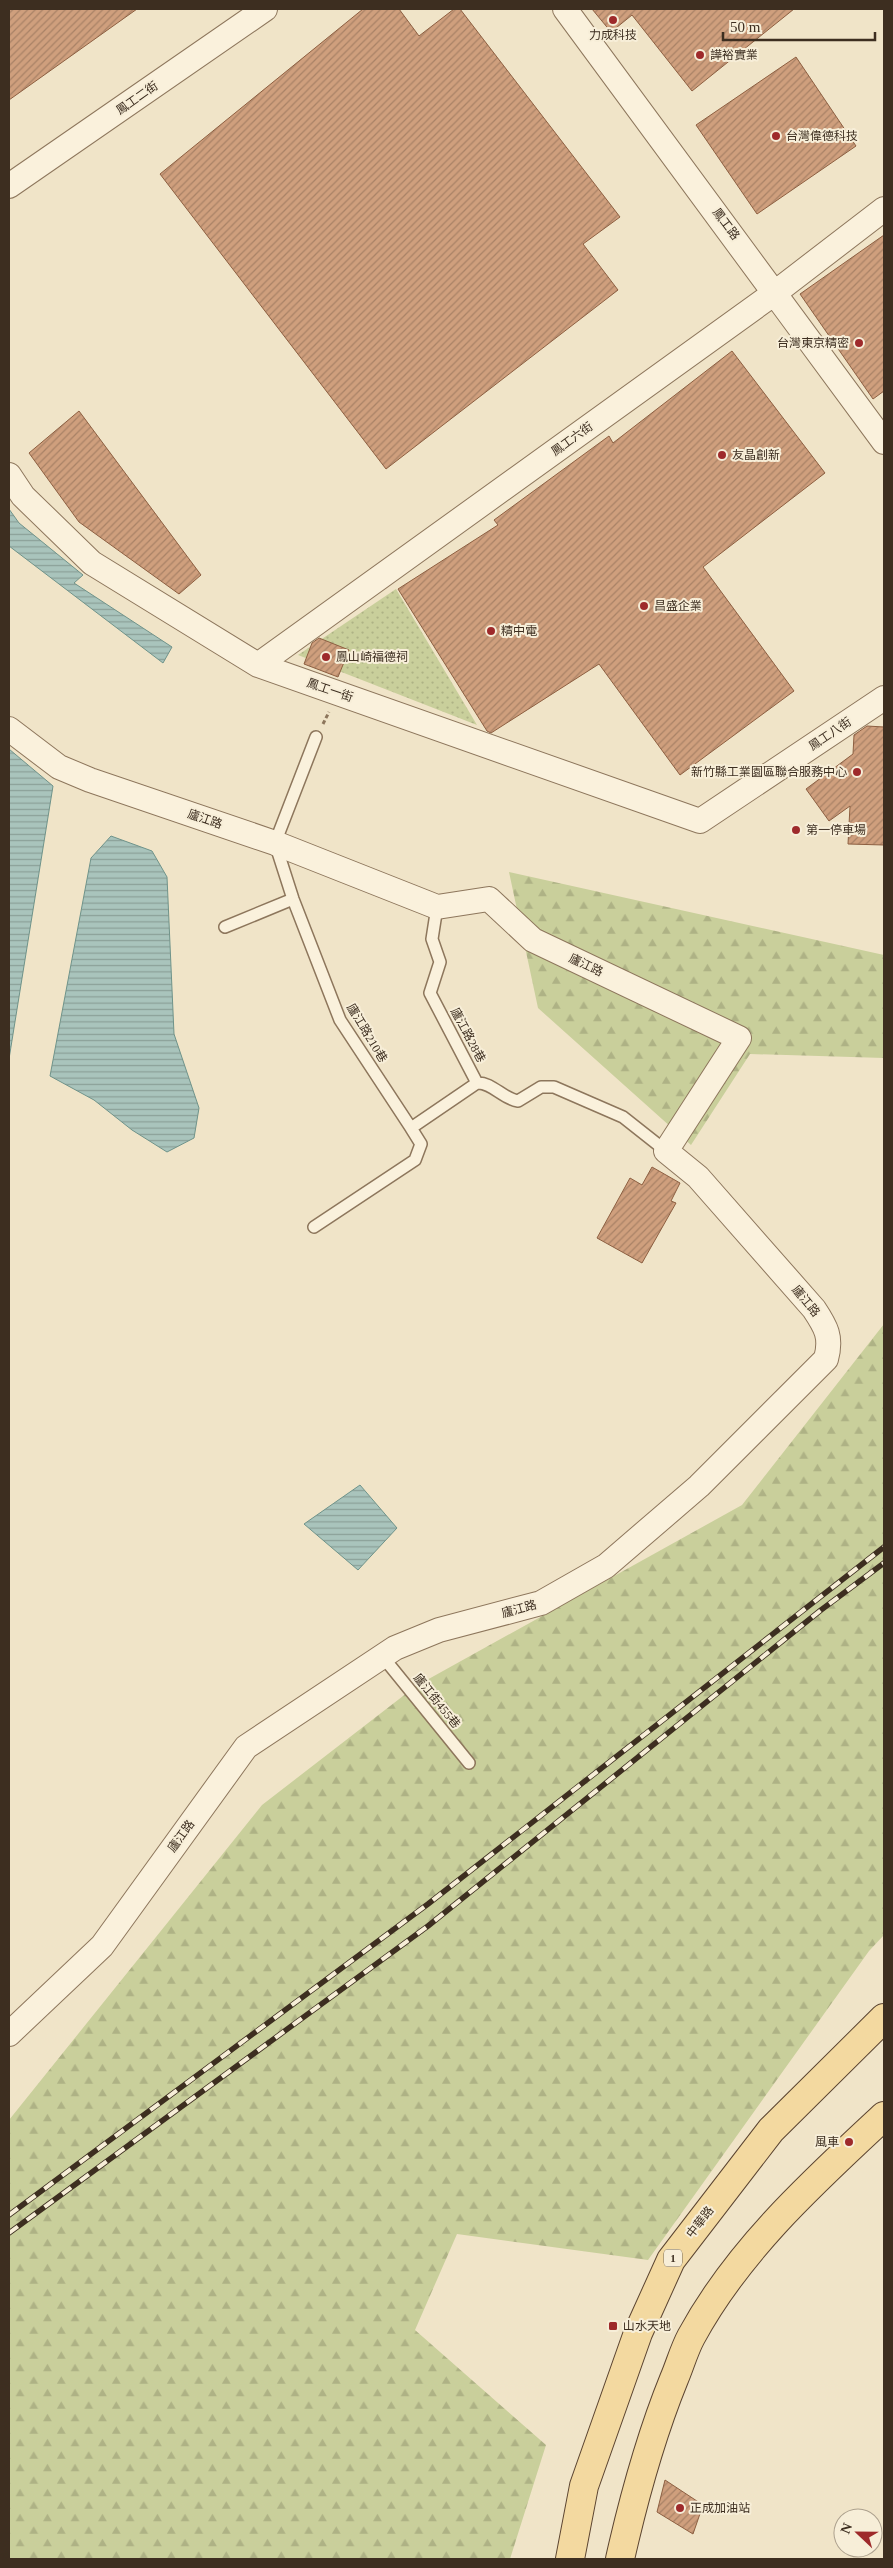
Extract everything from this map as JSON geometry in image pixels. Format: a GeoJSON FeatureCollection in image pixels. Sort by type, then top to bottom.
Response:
{"type":"FeatureCollection","features":[{"type":"Feature","properties":{"kind":"main road","name":"中華路"},"geometry":{"type":"LineString","coordinates":[[570,2559],[584,2486],[638,2333],[670,2260],[771,2130],[884,2018]]}},
{"type":"Feature","properties":{"kind":"main road"},"geometry":{"type":"LineString","coordinates":[[620,2559],[655,2425],[691,2337],[735,2268],[813,2183],[884,2116]]}},
{"type":"Feature","properties":{"kind":"street","name":"鳳工二街"},"geometry":{"type":"LineString","coordinates":[[9,186],[265,9]]}},
{"type":"Feature","properties":{"kind":"street","name":"鳳工路"},"geometry":{"type":"LineString","coordinates":[[565,9],[776,292],[884,442]]}},
{"type":"Feature","properties":{"kind":"street","name":"鳳工六街"},"geometry":{"type":"LineString","coordinates":[[258,665],[776,292],[884,209]]}},
{"type":"Feature","properties":{"kind":"street","name":"鳳工一街"},"geometry":{"type":"LineString","coordinates":[[9,475],[23,496],[92,563],[258,665],[700,821]]}},
{"type":"Feature","properties":{"kind":"street","name":"鳳工八街"},"geometry":{"type":"LineString","coordinates":[[700,821],[884,698]]}},
{"type":"Feature","properties":{"kind":"street","name":"廬江路"},"geometry":{"type":"LineString","coordinates":[[9,729],[59,767],[90,780],[275,843],[437,907],[490,899],[533,940],[739,1038],[666,1151],[698,1177],[814,1309],[828,1331],[830,1344],[826,1358],[699,1486],[606,1566],[542,1603],[439,1630],[395,1648],[246,1747],[102,1946],[9,2034]]}},
{"type":"Feature","properties":{"kind":"lane"},"geometry":{"type":"LineString","coordinates":[[275,843],[316,737]]}},
{"type":"Feature","properties":{"kind":"lane","name":"廬江路210巷"},"geometry":{"type":"LineString","coordinates":[[275,843],[293,899],[340,1020],[420,1144],[415,1160],[314,1227]]}},
{"type":"Feature","properties":{"kind":"lane"},"geometry":{"type":"LineString","coordinates":[[225,928],[293,899]]}},
{"type":"Feature","properties":{"kind":"lane","name":"廬江路28巷"},"geometry":{"type":"LineString","coordinates":[[437,907],[432,939],[440,962],[430,993],[477,1083],[484,1082],[518,1102],[541,1087],[554,1087],[623,1117],[666,1151]]}},
{"type":"Feature","properties":{"kind":"lane"},"geometry":{"type":"LineString","coordinates":[[411,1128],[477,1083]]}},
{"type":"Feature","properties":{"kind":"lane","name":"廬江街455巷"},"geometry":{"type":"LineString","coordinates":[[383,1657],[469,1763]]}},
{"type":"Feature","properties":{"kind":"path"},"geometry":{"type":"LineString","coordinates":[[316,737],[338,693]]}},
{"type":"Feature","properties":{"kind":"green space"},"geometry":{"type":"Polygon","coordinates":[[[396,589],[477,725],[298,655],[396,589]]]}},
{"type":"Feature","properties":{"kind":"green space"},"geometry":{"type":"Polygon","coordinates":[[[509,872],[884,955],[884,1058],[750,1054],[691,1145],[538,1008],[509,872]]]}},
{"type":"Feature","properties":{"kind":"green space"},"geometry":{"type":"Polygon","coordinates":[[[884,1324],[884,1935],[869,1951],[648,2260],[457,2234],[415,2330],[546,2445],[510,2559],[9,2559],[9,2120],[262,1805],[416,1686],[742,1505],[884,1324]]]}},
{"type":"Feature","properties":{"kind":"water"},"geometry":{"type":"Polygon","coordinates":[[[9,509],[19,523],[83,575],[74,583],[172,647],[163,663],[9,546],[9,509]]]}},
{"type":"Feature","properties":{"kind":"water"},"geometry":{"type":"Polygon","coordinates":[[[9,749],[53,786],[9,1059],[9,749]]]}},
{"type":"Feature","properties":{"kind":"water"},"geometry":{"type":"Polygon","coordinates":[[[111,836],[152,851],[167,877],[174,1034],[199,1108],[194,1138],[167,1152],[132,1130],[94,1100],[50,1076],[91,858],[111,836]]]}},
{"type":"Feature","properties":{"kind":"water"},"geometry":{"type":"Polygon","coordinates":[[[360,1485],[397,1528],[358,1570],[304,1524],[360,1485]]]}},
{"type":"Feature","properties":{"kind":"building"},"geometry":{"type":"Polygon","coordinates":[[[9,9],[137,9],[9,100],[9,9]]]}},
{"type":"Feature","properties":{"kind":"building"},"geometry":{"type":"Polygon","coordinates":[[[363,9],[399,9],[419,36],[454,9],[460,9],[620,217],[583,244],[618,290],[386,469],[160,174],[363,9]]]}},
{"type":"Feature","properties":{"kind":"building","name":"譁裕實業"},"geometry":{"type":"Polygon","coordinates":[[[592,9],[794,9],[692,91],[632,15],[611,32],[592,9]]]}},
{"type":"Feature","properties":{"kind":"building","name":"台灣偉德科技"},"geometry":{"type":"Polygon","coordinates":[[[796,57],[856,146],[757,214],[696,125],[796,57]]]}},
{"type":"Feature","properties":{"kind":"building","name":"台灣東京精密"},"geometry":{"type":"Polygon","coordinates":[[[884,235],[884,391],[873,399],[800,294],[884,235]]]}},
{"type":"Feature","properties":{"kind":"building"},"geometry":{"type":"Polygon","coordinates":[[[732,351],[825,473],[703,567],[794,691],[680,775],[599,664],[491,733],[487,731],[398,589],[498,525],[494,520],[609,436],[613,443],[732,351]]]}},
{"type":"Feature","properties":{"kind":"building"},"geometry":{"type":"Polygon","coordinates":[[[79,411],[201,575],[179,594],[79,522],[29,453],[79,411]]]}},
{"type":"Feature","properties":{"kind":"building","name":"鳳山崎福德祠"},"geometry":{"type":"Polygon","coordinates":[[[319,638],[349,650],[338,677],[304,664],[312,643],[319,638]]]}},
{"type":"Feature","properties":{"kind":"building","name":"新竹縣工業園區聯合服務中心"},"geometry":{"type":"Polygon","coordinates":[[[867,726],[884,727],[884,845],[848,844],[850,806],[829,821],[806,789],[853,754],[854,735],[867,726]]]}},
{"type":"Feature","properties":{"kind":"building"},"geometry":{"type":"Polygon","coordinates":[[[652,1167],[680,1183],[671,1201],[676,1203],[642,1263],[597,1238],[630,1178],[642,1185],[652,1167]]]}},
{"type":"Feature","properties":{"kind":"building","name":"正成加油站"},"geometry":{"type":"Polygon","coordinates":[[[665,2480],[703,2505],[693,2534],[657,2512],[665,2480]]]}},
{"type":"Feature","properties":{"kind":"railway"},"geometry":{"type":"LineString","coordinates":[[9,2215],[428,1904],[884,1547]]}},
{"type":"Feature","properties":{"kind":"railway"},"geometry":{"type":"LineString","coordinates":[[9,2233],[428,1926],[821,1610],[884,1563]]}},
{"type":"Feature","properties":{"kind":"place","name":"力成科技"},"geometry":{"type":"Point","coordinates":[613,20]}},
{"type":"Feature","properties":{"kind":"place","name":"譁裕實業"},"geometry":{"type":"Point","coordinates":[700,55]}},
{"type":"Feature","properties":{"kind":"place","name":"台灣偉德科技"},"geometry":{"type":"Point","coordinates":[776,136]}},
{"type":"Feature","properties":{"kind":"place","name":"台灣東京精密"},"geometry":{"type":"Point","coordinates":[859,343]}},
{"type":"Feature","properties":{"kind":"place","name":"友晶創新"},"geometry":{"type":"Point","coordinates":[722,455]}},
{"type":"Feature","properties":{"kind":"place","name":"昌盛企業"},"geometry":{"type":"Point","coordinates":[644,606]}},
{"type":"Feature","properties":{"kind":"place","name":"精中電"},"geometry":{"type":"Point","coordinates":[491,631]}},
{"type":"Feature","properties":{"kind":"place","name":"鳳山崎福德祠"},"geometry":{"type":"Point","coordinates":[326,657]}},
{"type":"Feature","properties":{"kind":"place","name":"新竹縣工業園區聯合服務中心"},"geometry":{"type":"Point","coordinates":[857,772]}},
{"type":"Feature","properties":{"kind":"place","name":"第一停車場"},"geometry":{"type":"Point","coordinates":[796,830]}},
{"type":"Feature","properties":{"kind":"place","name":"風車"},"geometry":{"type":"Point","coordinates":[849,2142]}},
{"type":"Feature","properties":{"kind":"place","name":"山水天地"},"geometry":{"type":"Point","coordinates":[613,2326]}},
{"type":"Feature","properties":{"kind":"place","name":"正成加油站"},"geometry":{"type":"Point","coordinates":[680,2508]}}]}
